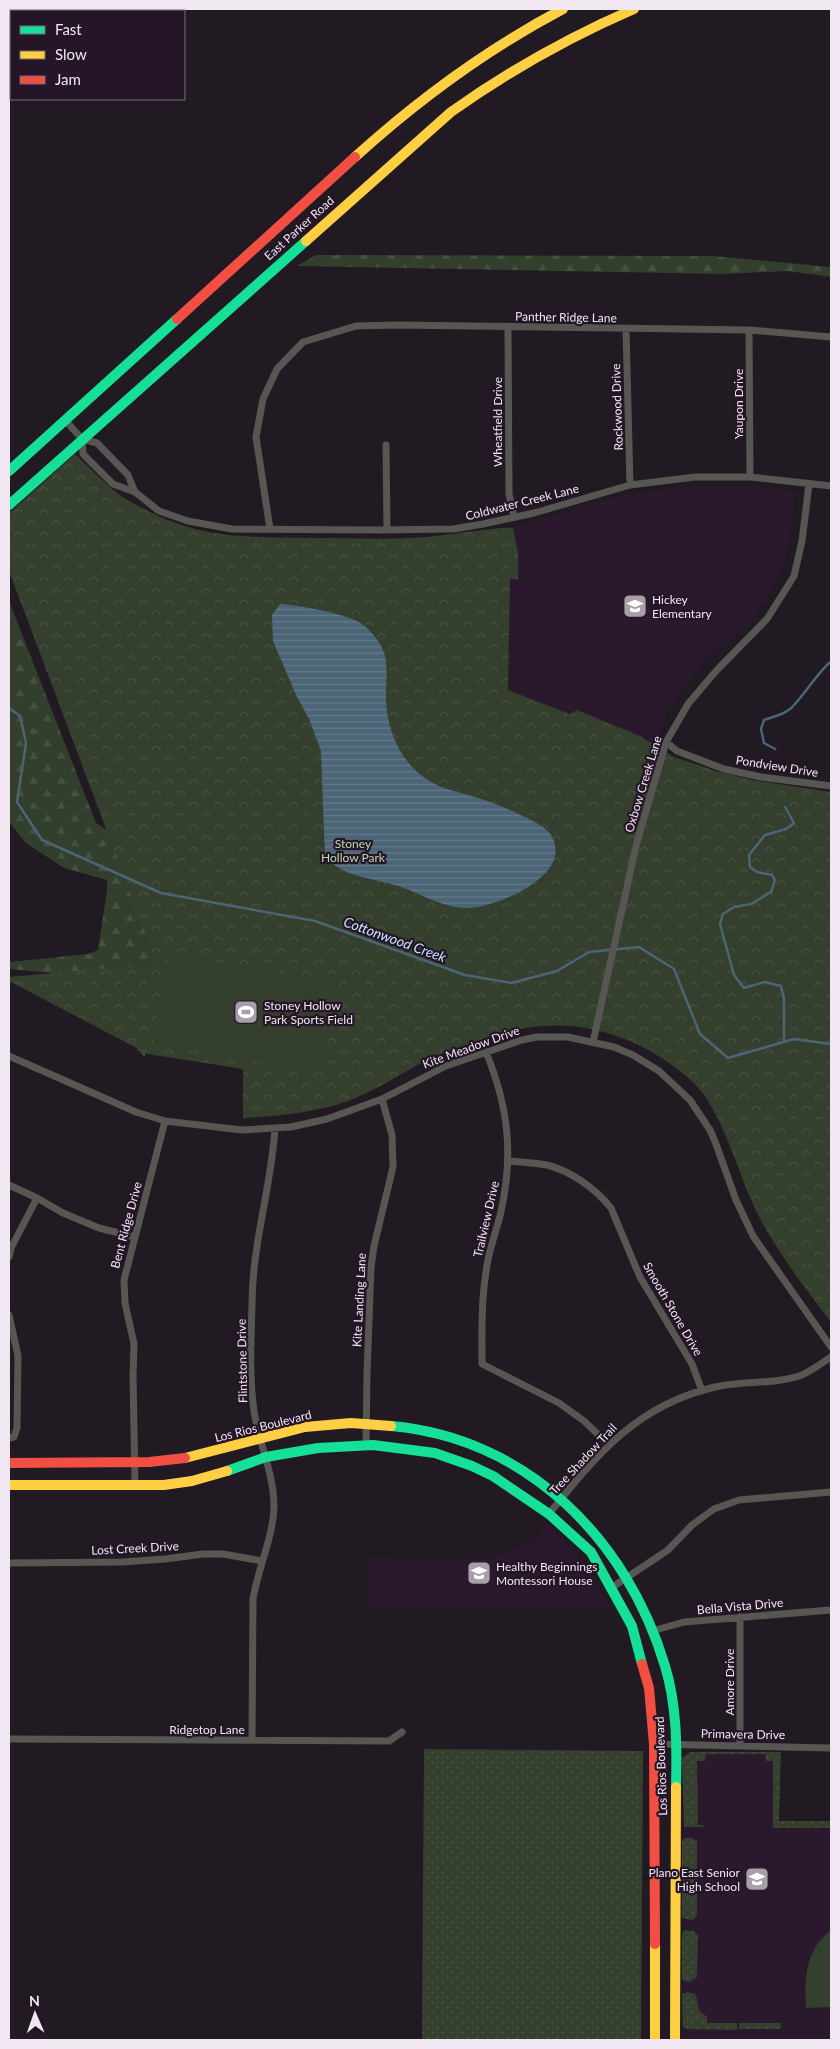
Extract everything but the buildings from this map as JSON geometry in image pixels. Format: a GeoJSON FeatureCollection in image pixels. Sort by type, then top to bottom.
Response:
{"type":"FeatureCollection","features":[{"type":"Feature","properties":{"kind":"main road","name":"East Parker Road"},"geometry":{"type":"LineString","coordinates":[[9,472],[247,255],[421,100],[485,53],[563,9]]}},
{"type":"Feature","properties":{"kind":"main road","name":"East Parker Road"},"geometry":{"type":"LineString","coordinates":[[9,505],[434,125],[522,63],[556,44],[634,9]]}},
{"type":"Feature","properties":{"kind":"main road","name":"Los Rios Boulevard"},"geometry":{"type":"LineString","coordinates":[[9,1463],[170,1460],[315,1426],[382,1424],[448,1437],[486,1451],[531,1475],[562,1498],[601,1538],[627,1578],[652,1631],[665,1667],[676,1744],[675,2040]]}},
{"type":"Feature","properties":{"kind":"main road","name":"Los Rios Boulevard"},"geometry":{"type":"LineString","coordinates":[[9,1485],[164,1485],[192,1481],[266,1457],[318,1448],[366,1445],[400,1447],[435,1453],[472,1466],[493,1476],[549,1514],[590,1552],[611,1588],[632,1626],[649,1688],[654,1744],[655,2040]]}},
{"type":"Feature","properties":{"kind":"street","name":"Panther Ridge Lane"},"geometry":{"type":"LineString","coordinates":[[270,529],[256,437],[263,399],[277,370],[303,342],[356,326],[396,325],[749,330],[831,338]]}},
{"type":"Feature","properties":{"kind":"street","name":"Wheatfield Drive"},"geometry":{"type":"LineString","coordinates":[[508,327],[509,494],[514,517]]}},
{"type":"Feature","properties":{"kind":"street","name":"Rockwood Drive"},"geometry":{"type":"LineString","coordinates":[[626,329],[630,484]]}},
{"type":"Feature","properties":{"kind":"street","name":"Yaupon Drive"},"geometry":{"type":"LineString","coordinates":[[749,330],[750,477]]}},
{"type":"Feature","properties":{"kind":"street","name":"Coldwater Creek Lane"},"geometry":{"type":"LineString","coordinates":[[65,420],[82,439],[97,443],[128,475],[135,492]]}},
{"type":"Feature","properties":{"kind":"street","name":"Coldwater Creek Lane"},"geometry":{"type":"LineString","coordinates":[[82,439],[83,454],[112,484],[135,492],[159,511],[188,521],[232,530],[453,529],[514,517],[630,484],[695,477],[750,477],[831,486]]}},
{"type":"Feature","properties":{"kind":"street"},"geometry":{"type":"LineString","coordinates":[[386,444],[387,530]]}},
{"type":"Feature","properties":{"kind":"street","name":"Oxbow Creek Lane"},"geometry":{"type":"LineString","coordinates":[[593,1042],[636,846],[666,742],[688,704],[716,671],[767,619],[794,576],[802,541],[809,484]]}},
{"type":"Feature","properties":{"kind":"street","name":"Pondview Drive"},"geometry":{"type":"LineString","coordinates":[[666,742],[676,750],[724,769],[761,777],[831,786]]}},
{"type":"Feature","properties":{"kind":"street","name":"Kite Meadow Drive"},"geometry":{"type":"LineString","coordinates":[[9,1056],[136,1112],[165,1121],[230,1130],[275,1129],[327,1119],[382,1099],[432,1072],[507,1044],[537,1036],[568,1037],[614,1047],[644,1061],[671,1080],[690,1100],[710,1130],[738,1207],[753,1236],[831,1347]]}},
{"type":"Feature","properties":{"kind":"street","name":"Trailview Drive"},"geometry":{"type":"LineString","coordinates":[[486,1052],[496,1075],[505,1107],[509,1161],[500,1217],[490,1249],[483,1294],[482,1364],[526,1384],[559,1403],[584,1421],[609,1445]]}},
{"type":"Feature","properties":{"kind":"street","name":"Kite Landing Lane"},"geometry":{"type":"LineString","coordinates":[[366,1445],[371,1267],[374,1246],[393,1167],[392,1135],[382,1099]]}},
{"type":"Feature","properties":{"kind":"street","name":"Bent Ridge Drive"},"geometry":{"type":"LineString","coordinates":[[135,1484],[134,1344],[125,1303],[124,1280],[165,1121]]}},
{"type":"Feature","properties":{"kind":"street","name":"Flintstone Drive"},"geometry":{"type":"LineString","coordinates":[[252,1740],[253,1599],[257,1577],[271,1534],[274,1508],[272,1484],[266,1457],[259,1438],[252,1393],[252,1302],[257,1236],[273,1160],[275,1129]]}},
{"type":"Feature","properties":{"kind":"street","name":"Smooth Stone Drive"},"geometry":{"type":"LineString","coordinates":[[509,1161],[548,1165],[580,1180],[604,1199],[614,1215],[640,1277],[692,1364],[702,1391]]}},
{"type":"Feature","properties":{"kind":"street"},"geometry":{"type":"LineString","coordinates":[[9,1185],[63,1213],[99,1228],[135,1237]]}},
{"type":"Feature","properties":{"kind":"street"},"geometry":{"type":"LineString","coordinates":[[9,1257],[11,1248],[37,1198]]}},
{"type":"Feature","properties":{"kind":"street"},"geometry":{"type":"LineString","coordinates":[[9,1315],[18,1356],[17,1428],[11,1438]]}},
{"type":"Feature","properties":{"kind":"street","name":"Tree Shadow Trail"},"geometry":{"type":"LineString","coordinates":[[549,1514],[620,1434],[651,1412],[680,1397],[702,1391],[737,1383],[792,1378],[812,1370],[831,1357]]}},
{"type":"Feature","properties":{"kind":"street"},"geometry":{"type":"LineString","coordinates":[[611,1588],[668,1550],[703,1515],[725,1504],[759,1497],[831,1492]]}},
{"type":"Feature","properties":{"kind":"street","name":"Lost Creek Drive"},"geometry":{"type":"LineString","coordinates":[[9,1563],[122,1562],[203,1554],[223,1554],[262,1561]]}},
{"type":"Feature","properties":{"kind":"street","name":"Bella Vista Drive"},"geometry":{"type":"LineString","coordinates":[[652,1631],[684,1622],[831,1610]]}},
{"type":"Feature","properties":{"kind":"street","name":"Amore Drive"},"geometry":{"type":"LineString","coordinates":[[740,1617],[740,1746]]}},
{"type":"Feature","properties":{"kind":"street","name":"Ridgetop Lane"},"geometry":{"type":"LineString","coordinates":[[9,1739],[389,1741],[402,1732]]}},
{"type":"Feature","properties":{"kind":"street","name":"Primavera Drive"},"geometry":{"type":"LineString","coordinates":[[654,1744],[831,1748]]}},
{"type":"Feature","properties":{"kind":"shaded area","name":"Hickey Elementary"},"geometry":{"type":"Polygon","coordinates":[[[683,487],[757,487],[793,491],[795,494],[786,554],[780,572],[768,596],[754,617],[704,663],[682,689],[666,714],[657,745],[640,736],[570,714],[508,690],[510,579],[518,578],[518,553],[513,528],[628,495],[683,487]]]}},
{"type":"Feature","properties":{"kind":"shaded area","name":"Healthy Beginnings Montessori House"},"geometry":{"type":"Polygon","coordinates":[[[546,1525],[560,1536],[585,1565],[611,1609],[367,1609],[367,1557],[495,1558],[533,1541],[546,1525]]]}},
{"type":"Feature","properties":{"kind":"shaded area","name":"Plano East Senior High School"},"geometry":{"type":"Polygon","coordinates":[[[684,1752],[781,1752],[779,1821],[831,1821],[831,2040],[683,2040],[684,1752]]]}},
{"type":"Feature","properties":{"kind":"green space"},"geometry":{"type":"Polygon","coordinates":[[[316,255],[712,256],[831,267],[831,277],[788,271],[723,274],[297,266],[316,255]]]}},
{"type":"Feature","properties":{"kind":"green space","name":"Stoney Hollow Park"},"geometry":{"type":"Polygon","coordinates":[[[75,454],[111,488],[132,503],[167,520],[208,532],[250,537],[385,539],[427,537],[513,528],[518,553],[518,579],[510,579],[508,690],[570,714],[577,710],[640,736],[674,757],[716,771],[753,780],[831,792],[831,1322],[789,1265],[760,1219],[726,1136],[705,1096],[672,1065],[632,1042],[587,1028],[545,1026],[524,1028],[480,1040],[436,1056],[377,1088],[348,1101],[296,1113],[243,1118],[243,1069],[148,1054],[9,981],[9,977],[157,964],[9,571],[9,513],[75,454]]]}},
{"type":"Feature","properties":{"kind":"green space"},"geometry":{"type":"Polygon","coordinates":[[[9,601],[96,823],[122,840],[160,944],[145,1057],[137,1050],[137,997],[95,977],[9,969],[9,962],[88,954],[98,950],[107,880],[64,868],[26,843],[9,822],[9,601]]]}},
{"type":"Feature","properties":{"kind":"green space","name":"Stoney Hollow Park Sports Field"},"geometry":{"type":"Polygon","coordinates":[[[168,955],[337,982],[323,1073],[154,1043],[168,955]]]}},
{"type":"Feature","properties":{"kind":"green space"},"geometry":{"type":"Polygon","coordinates":[[[424,1749],[643,1751],[641,2040],[422,2040],[424,1749]]]}},
{"type":"Feature","properties":{"kind":"green space"},"geometry":{"type":"Polygon","coordinates":[[[690,1752],[781,1752],[779,1821],[831,1821],[831,1828],[773,1828],[773,1761],[766,1761],[765,1754],[706,1754],[705,1761],[697,1761],[698,1825],[703,1825],[704,1827],[684,1827],[682,1758],[690,1752]]]}},
{"type":"Feature","properties":{"kind":"green space"},"geometry":{"type":"Polygon","coordinates":[[[685,1838],[692,1838],[697,1841],[697,1915],[693,1920],[682,1918],[682,1843],[685,1838]]]}},
{"type":"Feature","properties":{"kind":"green space"},"geometry":{"type":"Polygon","coordinates":[[[684,1930],[693,1931],[698,1935],[697,1977],[690,1982],[682,1980],[682,1935],[684,1930]]]}},
{"type":"Feature","properties":{"kind":"green space"},"geometry":{"type":"Polygon","coordinates":[[[831,1930],[831,2007],[806,2008],[806,1975],[808,1965],[816,1946],[831,1930]]]}},
{"type":"Feature","properties":{"kind":"green space"},"geometry":{"type":"Polygon","coordinates":[[[688,1992],[695,1994],[699,2010],[707,2016],[707,2023],[737,2023],[737,2030],[687,2029],[683,2027],[682,1994],[688,1992]]]}},
{"type":"Feature","properties":{"kind":"green space"},"geometry":{"type":"Polygon","coordinates":[[[739,2023],[781,2023],[781,2029],[739,2029],[739,2023]]]}},
{"type":"Feature","properties":{"kind":"water"},"geometry":{"type":"Polygon","coordinates":[[[280,604],[340,615],[361,623],[368,629],[378,641],[386,660],[388,715],[395,741],[401,753],[418,773],[429,781],[492,803],[538,824],[548,831],[554,840],[555,846],[554,859],[548,871],[536,881],[507,898],[491,904],[465,908],[448,905],[401,887],[352,874],[342,870],[325,858],[321,751],[309,719],[296,695],[273,641],[272,615],[280,604]]]}},
{"type":"Feature","properties":{"kind":"waterway"},"geometry":{"type":"LineString","coordinates":[[775,749],[764,743],[761,729],[764,720],[790,709],[831,662]]}},
{"type":"Feature","properties":{"kind":"waterway","name":"Cottonwood Creek"},"geometry":{"type":"LineString","coordinates":[[9,708],[20,716],[26,743],[17,802],[42,840],[161,893],[315,921],[465,975],[511,983],[557,971],[589,952],[639,947],[674,969],[700,1034],[728,1058],[794,1039],[831,1044]]}},
{"type":"Feature","properties":{"kind":"waterway"},"geometry":{"type":"LineString","coordinates":[[784,1042],[784,999],[781,986],[765,982],[744,988],[734,975],[720,924],[723,914],[734,907],[751,904],[771,892],[775,880],[772,875],[757,872],[750,867],[749,855],[765,835],[786,829],[794,823],[785,807]]}},
{"type":"Feature","properties":{"kind":"traffic: fast"},"geometry":{"type":"LineString","coordinates":[[9,505],[306,241]]}},
{"type":"Feature","properties":{"kind":"traffic: fast"},"geometry":{"type":"LineString","coordinates":[[9,471],[177,319]]}},
{"type":"Feature","properties":{"kind":"traffic: fast"},"geometry":{"type":"LineString","coordinates":[[391,1426],[440,1435],[486,1451],[527,1474],[565,1503],[597,1537],[625,1577],[648,1620],[665,1666],[674,1711],[676,1787]]}},
{"type":"Feature","properties":{"kind":"traffic: fast"},"geometry":{"type":"LineString","coordinates":[[227,1471],[266,1457],[318,1448],[373,1445],[435,1453],[472,1466],[493,1476],[549,1514],[591,1552],[632,1626],[642,1664]]}},
{"type":"Feature","properties":{"kind":"traffic: slow"},"geometry":{"type":"LineString","coordinates":[[355,157],[454,76],[507,41],[563,9]]}},
{"type":"Feature","properties":{"kind":"traffic: slow"},"geometry":{"type":"LineString","coordinates":[[306,241],[451,112],[540,56],[586,31],[634,9]]}},
{"type":"Feature","properties":{"kind":"traffic: slow"},"geometry":{"type":"LineString","coordinates":[[185,1458],[305,1427],[351,1423],[391,1426]]}},
{"type":"Feature","properties":{"kind":"traffic: slow"},"geometry":{"type":"LineString","coordinates":[[9,1485],[164,1485],[192,1481],[227,1471]]}},
{"type":"Feature","properties":{"kind":"traffic: slow"},"geometry":{"type":"LineString","coordinates":[[675,2040],[676,1787]]}},
{"type":"Feature","properties":{"kind":"traffic: slow"},"geometry":{"type":"LineString","coordinates":[[655,1944],[655,2040]]}},
{"type":"Feature","properties":{"kind":"traffic: jam"},"geometry":{"type":"LineString","coordinates":[[177,319],[355,157]]}},
{"type":"Feature","properties":{"kind":"traffic: jam"},"geometry":{"type":"LineString","coordinates":[[9,1463],[149,1462],[185,1458]]}},
{"type":"Feature","properties":{"kind":"traffic: jam"},"geometry":{"type":"LineString","coordinates":[[642,1664],[649,1688],[654,1744],[655,1944]]}},
{"type":"Feature","properties":{"kind":"place","name":"Hickey Elementary"},"geometry":{"type":"Point","coordinates":[635,606]}},
{"type":"Feature","properties":{"kind":"place","name":"Stoney Hollow Park Sports Field"},"geometry":{"type":"Point","coordinates":[246,1012]}},
{"type":"Feature","properties":{"kind":"place","name":"Healthy Beginnings Montessori House"},"geometry":{"type":"Point","coordinates":[479,1573]}},
{"type":"Feature","properties":{"kind":"place","name":"Plano East Senior High School"},"geometry":{"type":"Point","coordinates":[757,1879]}}]}
